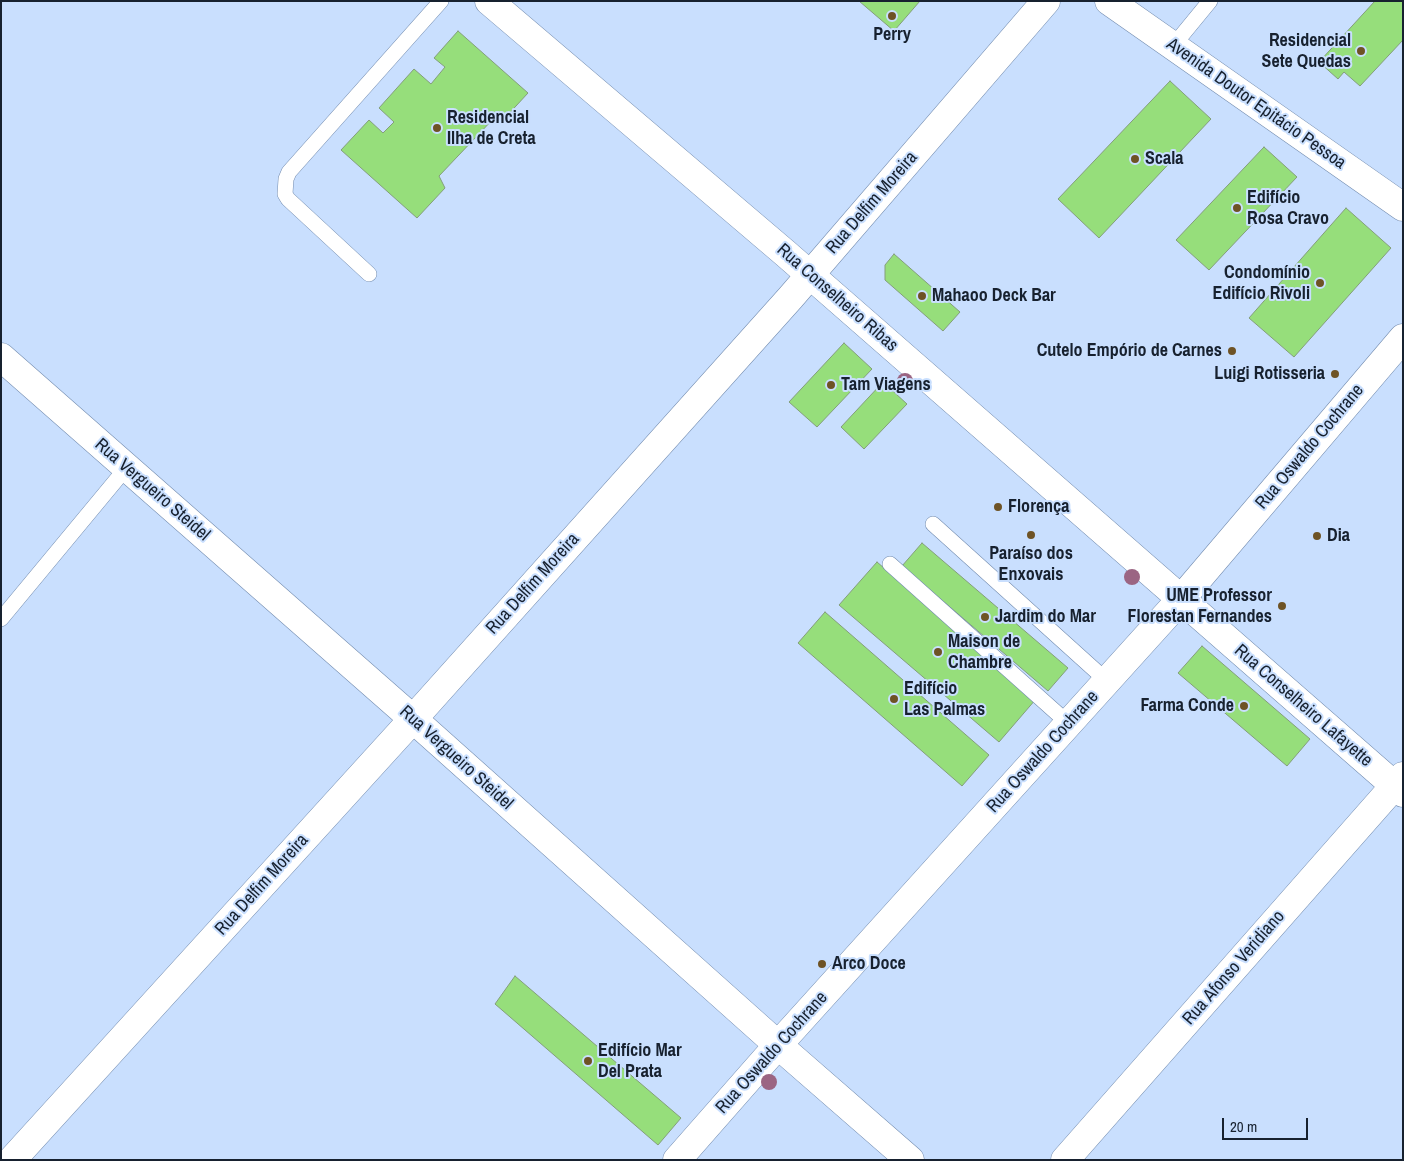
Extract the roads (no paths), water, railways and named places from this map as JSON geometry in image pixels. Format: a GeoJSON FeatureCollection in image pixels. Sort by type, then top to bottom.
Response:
{"type":"FeatureCollection","features":[{"type":"Feature","properties":{"kind":"street","name":"Rua Conselheiro Ribas"},"geometry":{"type":"LineString","coordinates":[[489,1],[810,275],[1180,599]]}},
{"type":"Feature","properties":{"kind":"street","name":"Rua Delfim Moreira"},"geometry":{"type":"LineString","coordinates":[[10,1157],[412,719],[810,275],[1046,1]]}},
{"type":"Feature","properties":{"kind":"street","name":"Avenida Doutor Epitácio Pessoa"},"geometry":{"type":"LineString","coordinates":[[1109,1],[1403,207]]}},
{"type":"Feature","properties":{"kind":"street","name":"Rua Oswaldo Cochrane"},"geometry":{"type":"LineString","coordinates":[[677,1160],[778,1045],[1180,599],[1403,338]]}},
{"type":"Feature","properties":{"kind":"street","name":"Rua Vergueiro Steidel"},"geometry":{"type":"LineString","coordinates":[[1,357],[910,1160]]}},
{"type":"Feature","properties":{"kind":"street","name":"Rua Conselheiro Lafayette"},"geometry":{"type":"LineString","coordinates":[[1180,599],[1400,784]]}},
{"type":"Feature","properties":{"kind":"street","name":"Rua Afonso Veridiano"},"geometry":{"type":"LineString","coordinates":[[1065,1160],[1400,784]]}},
{"type":"Feature","properties":{"kind":"lane"},"geometry":{"type":"LineString","coordinates":[[369,274],[288,200],[285,194],[286,179],[289,172],[441,1]]}},
{"type":"Feature","properties":{"kind":"lane"},"geometry":{"type":"LineString","coordinates":[[1173,46],[1210,1]]}},
{"type":"Feature","properties":{"kind":"lane"},"geometry":{"type":"LineString","coordinates":[[1,619],[127,467]]}},
{"type":"Feature","properties":{"kind":"lane"},"geometry":{"type":"LineString","coordinates":[[933,524],[1107,681]]}},
{"type":"Feature","properties":{"kind":"lane"},"geometry":{"type":"LineString","coordinates":[[890,564],[1068,723]]}},
{"type":"Feature","properties":{"kind":"place","name":"Perry"},"geometry":{"type":"Point","coordinates":[892,16]}},
{"type":"Feature","properties":{"kind":"place","name":"Residencial Sete Quedas"},"geometry":{"type":"Point","coordinates":[1361,51]}},
{"type":"Feature","properties":{"kind":"place","name":"Residencial Ilha de Creta"},"geometry":{"type":"Point","coordinates":[437,128]}},
{"type":"Feature","properties":{"kind":"place","name":"Scala"},"geometry":{"type":"Point","coordinates":[1135,159]}},
{"type":"Feature","properties":{"kind":"place","name":"Edifício Rosa Cravo"},"geometry":{"type":"Point","coordinates":[1237,208]}},
{"type":"Feature","properties":{"kind":"place","name":"Condomínio Edifício Rivoli"},"geometry":{"type":"Point","coordinates":[1320,283]}},
{"type":"Feature","properties":{"kind":"place","name":"Mahaoo Deck Bar"},"geometry":{"type":"Point","coordinates":[922,296]}},
{"type":"Feature","properties":{"kind":"place","name":"Cutelo Empório de Carnes"},"geometry":{"type":"Point","coordinates":[1232,351]}},
{"type":"Feature","properties":{"kind":"place","name":"Luigi Rotisseria"},"geometry":{"type":"Point","coordinates":[1335,374]}},
{"type":"Feature","properties":{"kind":"place","name":"Tam Viagens"},"geometry":{"type":"Point","coordinates":[831,385]}},
{"type":"Feature","properties":{"kind":"place","name":"Florença"},"geometry":{"type":"Point","coordinates":[998,507]}},
{"type":"Feature","properties":{"kind":"place","name":"Paraíso dos Enxovais"},"geometry":{"type":"Point","coordinates":[1031,535]}},
{"type":"Feature","properties":{"kind":"place","name":"Dia"},"geometry":{"type":"Point","coordinates":[1317,536]}},
{"type":"Feature","properties":{"kind":"place","name":"UME Professor Florestan Fernandes"},"geometry":{"type":"Point","coordinates":[1282,606]}},
{"type":"Feature","properties":{"kind":"place","name":"Jardim do Mar"},"geometry":{"type":"Point","coordinates":[985,617]}},
{"type":"Feature","properties":{"kind":"place","name":"Maison de Chambre"},"geometry":{"type":"Point","coordinates":[938,652]}},
{"type":"Feature","properties":{"kind":"place","name":"Edifício Las Palmas"},"geometry":{"type":"Point","coordinates":[894,699]}},
{"type":"Feature","properties":{"kind":"place","name":"Farma Conde"},"geometry":{"type":"Point","coordinates":[1244,706]}},
{"type":"Feature","properties":{"kind":"place","name":"Arco Doce"},"geometry":{"type":"Point","coordinates":[822,964]}},
{"type":"Feature","properties":{"kind":"place","name":"Edifício Mar Del Prata"},"geometry":{"type":"Point","coordinates":[588,1061]}}]}
